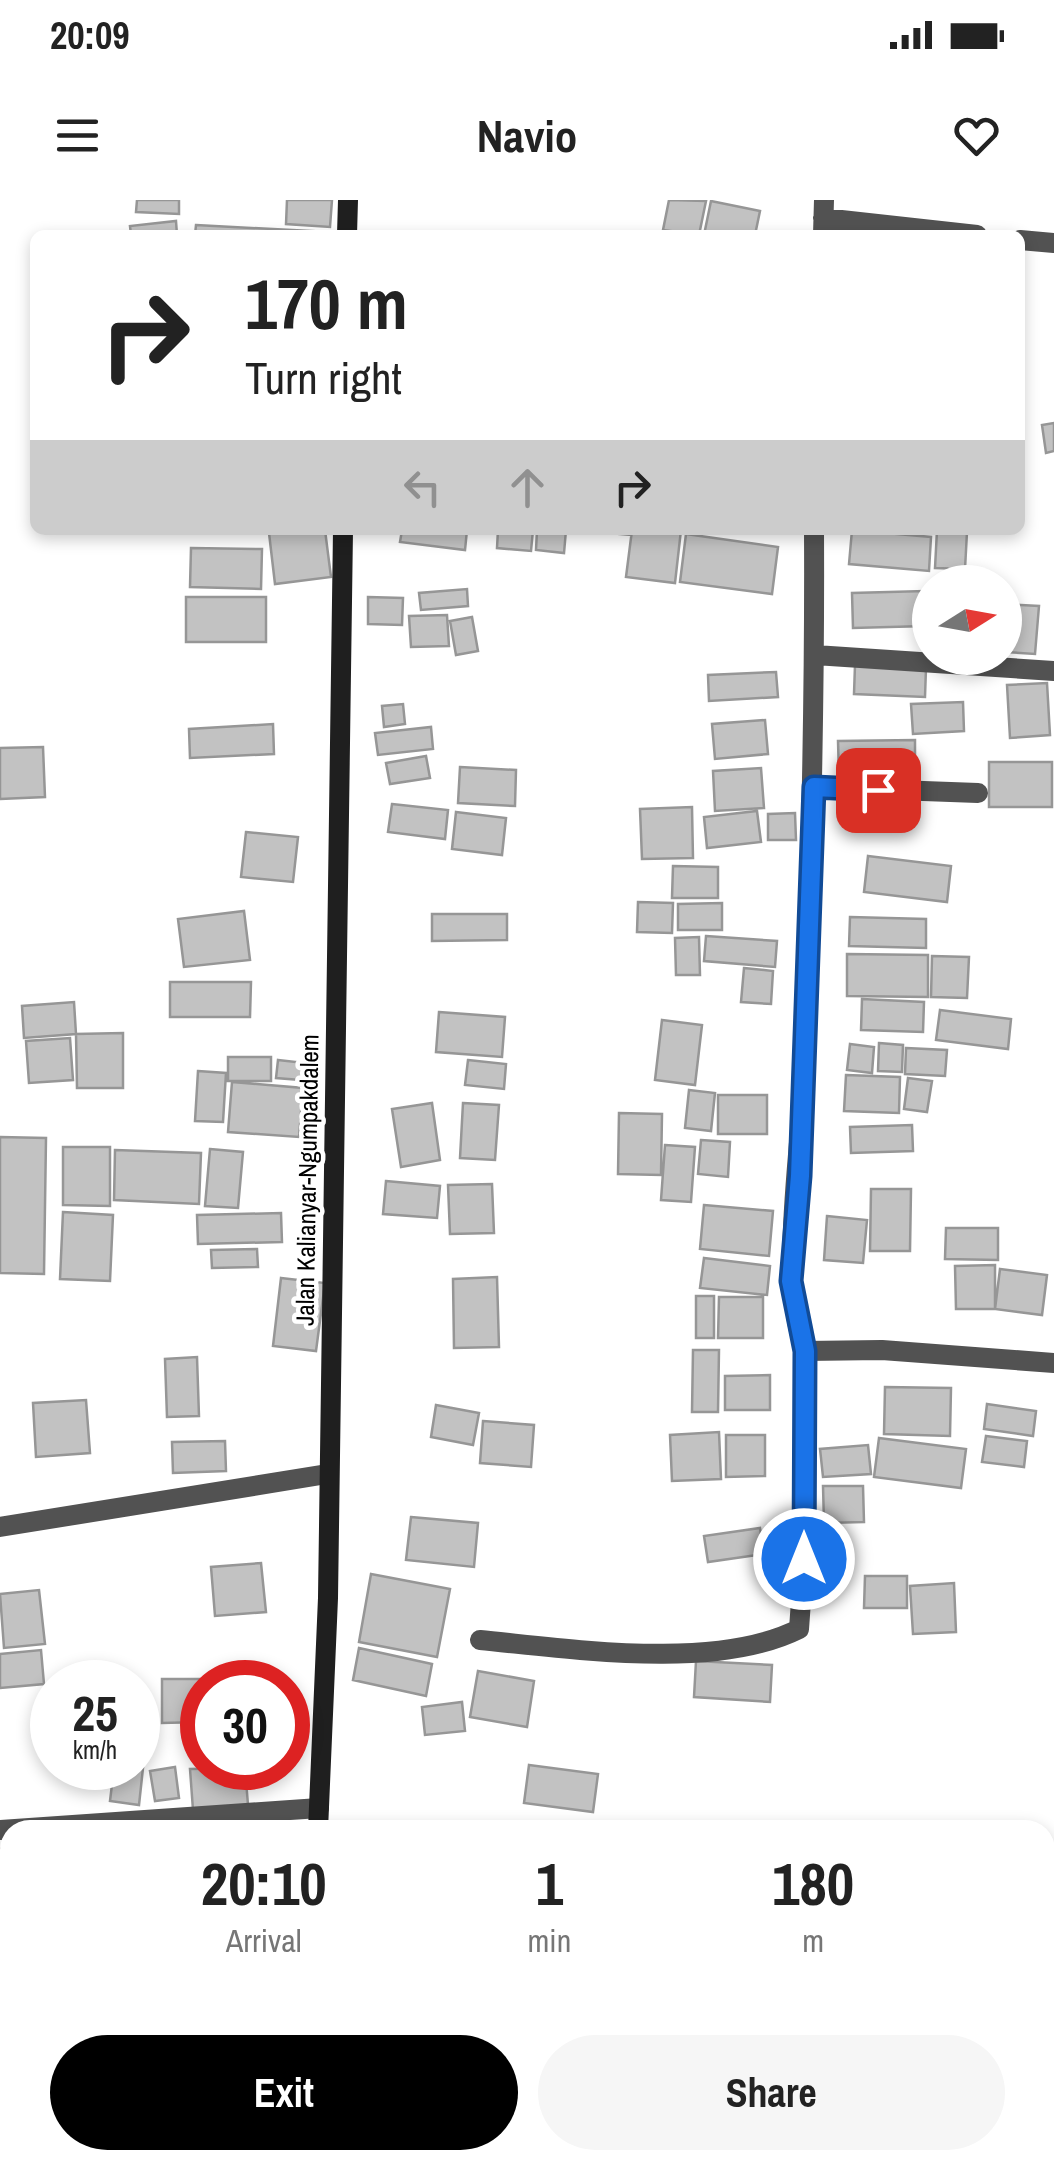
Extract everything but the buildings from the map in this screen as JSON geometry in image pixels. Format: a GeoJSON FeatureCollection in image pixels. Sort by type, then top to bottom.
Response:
{"type":"FeatureCollection","features":[{"type":"Feature","properties":{"kind":"street"},"geometry":{"type":"LineString","coordinates":[[348,200],[348,230]]}},
{"type":"Feature","properties":{"kind":"street"},"geometry":{"type":"LineString","coordinates":[[824,218],[932,230]]}},
{"type":"Feature","properties":{"kind":"street"},"geometry":{"type":"LineString","coordinates":[[1025,240],[1054,243]]}},
{"type":"Feature","properties":{"kind":"street","name":"Jalan Kalianyar-Ngumpakdalem"},"geometry":{"type":"LineString","coordinates":[[318,1820],[328,1598],[343,535]]}},
{"type":"Feature","properties":{"kind":"street"},"geometry":{"type":"LineString","coordinates":[[480,1640],[593,1652],[728,1651],[777,1640],[799,1629],[804,1559],[805,1351],[791,1281],[800,1176],[814,787],[814,535]]}},
{"type":"Feature","properties":{"kind":"street"},"geometry":{"type":"LineString","coordinates":[[815,654],[1054,671]]}},
{"type":"Feature","properties":{"kind":"street"},"geometry":{"type":"LineString","coordinates":[[814,787],[978,792]]}},
{"type":"Feature","properties":{"kind":"street"},"geometry":{"type":"LineString","coordinates":[[805,1351],[882,1350],[1054,1363]]}},
{"type":"Feature","properties":{"kind":"street"},"geometry":{"type":"LineString","coordinates":[[0,1526],[327,1474]]}},
{"type":"Feature","properties":{"kind":"street"},"geometry":{"type":"LineString","coordinates":[[145,1820],[319,1808]]}},
{"type":"Feature","properties":{"kind":"route"},"geometry":{"type":"LineString","coordinates":[[804,1559],[805,1351],[798,1332],[791,1281],[800,1176],[814,787],[878,790]]}}]}
